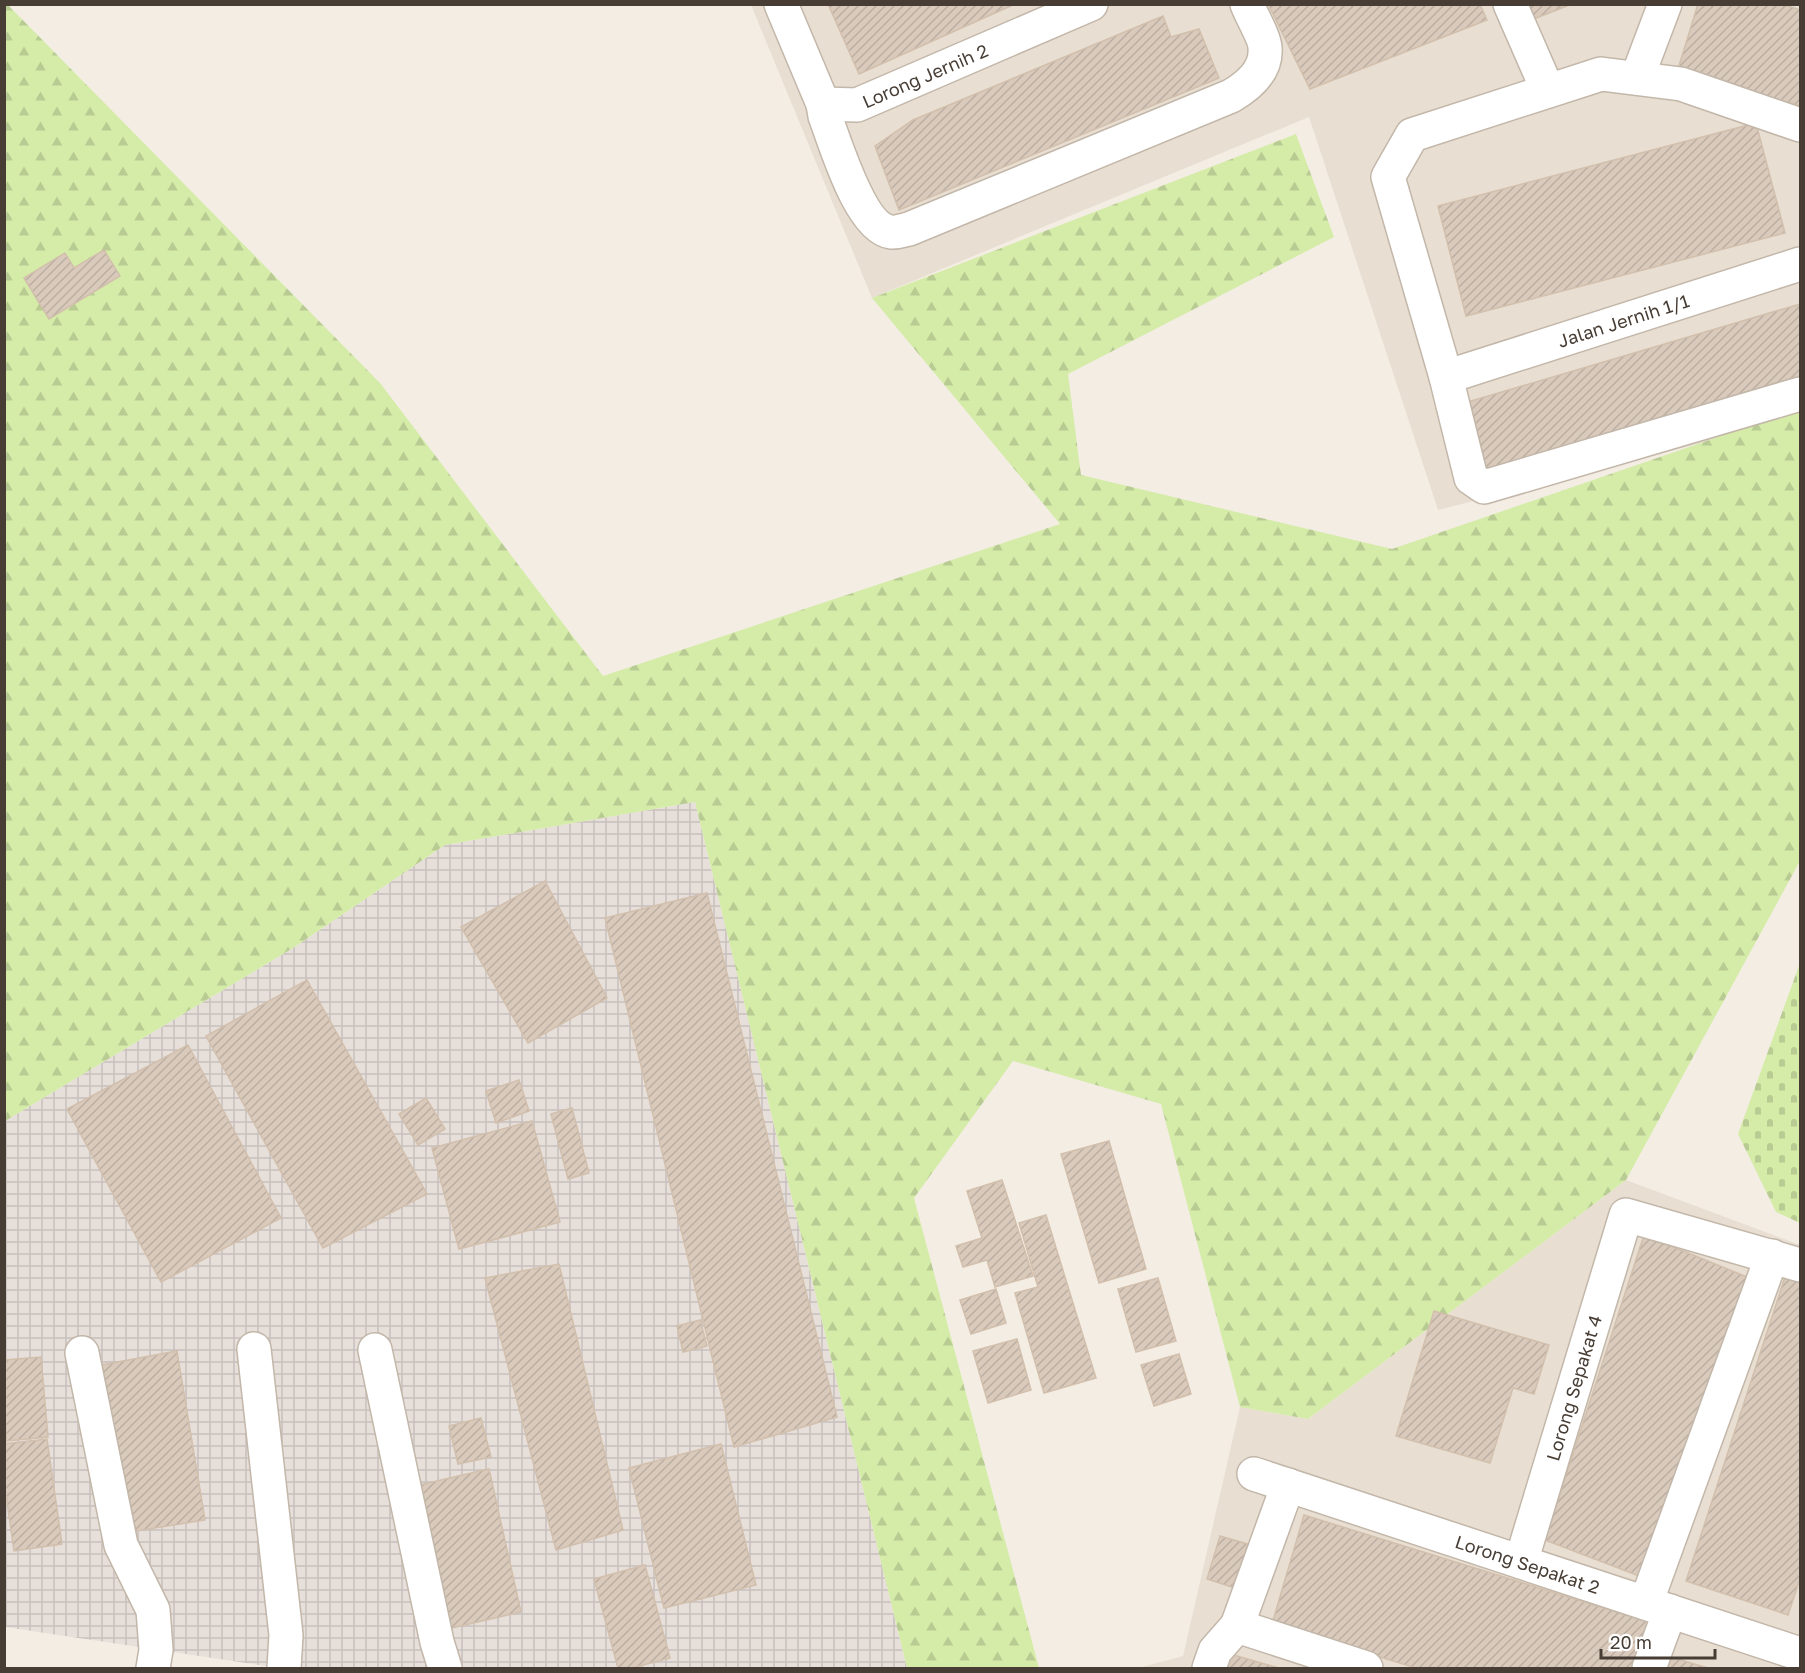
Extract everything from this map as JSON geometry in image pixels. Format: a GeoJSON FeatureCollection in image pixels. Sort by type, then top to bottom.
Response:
{"type":"FeatureCollection","features":[{"type":"Feature","properties":{"kind":"street"},"geometry":{"type":"LineString","coordinates":[[781,4],[823,104],[825,116],[862,210],[877,225],[890,232],[909,229],[1232,96],[1250,84],[1260,68],[1266,48],[1247,4]]}},
{"type":"Feature","properties":{"kind":"street","name":"Lorong Jernih 2"},"geometry":{"type":"LineString","coordinates":[[823,104],[857,105],[1091,4]]}},
{"type":"Feature","properties":{"kind":"street"},"geometry":{"type":"LineString","coordinates":[[1510,4],[1548,91]]}},
{"type":"Feature","properties":{"kind":"street"},"geometry":{"type":"LineString","coordinates":[[1637,78],[1665,4]]}},
{"type":"Feature","properties":{"kind":"street"},"geometry":{"type":"LineString","coordinates":[[1800,125],[1681,84],[1601,74],[1412,135],[1388,177],[1446,377],[1471,478],[1484,487],[1800,394]]}},
{"type":"Feature","properties":{"kind":"street","name":"Jalan Jernih 1/1"},"geometry":{"type":"LineString","coordinates":[[1446,377],[1800,264]]}},
{"type":"Feature","properties":{"kind":"street","name":"Lorong Sepakat 4"},"geometry":{"type":"LineString","coordinates":[[1521,1562],[1626,1215],[1786,1261]]}},
{"type":"Feature","properties":{"kind":"street"},"geometry":{"type":"LineString","coordinates":[[1649,1668],[1658,1607],[1786,1261]]}},
{"type":"Feature","properties":{"kind":"street"},"geometry":{"type":"LineString","coordinates":[[254,1349],[286,1635],[284,1668]]}},
{"type":"Feature","properties":{"kind":"street"},"geometry":{"type":"LineString","coordinates":[[375,1350],[436,1642],[445,1668]]}},
{"type":"Feature","properties":{"kind":"street"},"geometry":{"type":"LineString","coordinates":[[82,1353],[121,1545],[153,1610],[156,1650],[153,1668]]}},
{"type":"Feature","properties":{"kind":"street","name":"Lorong Sepakat 2"},"geometry":{"type":"LineString","coordinates":[[1254,1474],[1800,1654]]}},
{"type":"Feature","properties":{"kind":"street"},"geometry":{"type":"LineString","coordinates":[[1209,1668],[1215,1651],[1237,1626],[1288,1485]]}},
{"type":"Feature","properties":{"kind":"street"},"geometry":{"type":"LineString","coordinates":[[1237,1626],[1366,1668]]}},
{"type":"Feature","properties":{"kind":"shaded area"},"geometry":{"type":"Polygon","coordinates":[[[751,5],[1800,5],[1800,418],[1438,510],[1309,117],[872,298],[751,5]]]}},
{"type":"Feature","properties":{"kind":"shaded area"},"geometry":{"type":"Polygon","coordinates":[[[695,802],[907,1668],[279,1668],[5,1627],[5,1121],[293,948],[445,845],[695,802]]]}},
{"type":"Feature","properties":{"kind":"shaded area"},"geometry":{"type":"Polygon","coordinates":[[[1626,1180],[1800,1245],[1800,1668],[1138,1668],[1183,1656],[1240,1407],[1308,1419],[1626,1180]]]}},
{"type":"Feature","properties":{"kind":"green space"},"geometry":{"type":"Polygon","coordinates":[[[5,5],[8,5],[380,383],[603,676],[1060,524],[872,298],[1296,134],[1334,237],[1068,374],[1081,475],[1392,549],[1800,409],[1800,861],[1626,1180],[1308,1419],[1240,1407],[1161,1104],[1013,1061],[914,1198],[1039,1668],[907,1668],[695,802],[445,845],[293,948],[5,1121],[5,5]]]}},
{"type":"Feature","properties":{"kind":"green space"},"geometry":{"type":"Polygon","coordinates":[[[1800,963],[1800,1223],[1776,1212],[1738,1134],[1800,963]]]}},
{"type":"Feature","properties":{"kind":"building"},"geometry":{"type":"Polygon","coordinates":[[[828,4],[1015,4],[859,74],[828,4]]]}},
{"type":"Feature","properties":{"kind":"building"},"geometry":{"type":"Polygon","coordinates":[[[1268,4],[1480,4],[1487,20],[1310,89],[1268,4]]]}},
{"type":"Feature","properties":{"kind":"building"},"geometry":{"type":"Polygon","coordinates":[[[1524,4],[1572,4],[1531,20],[1524,4]]]}},
{"type":"Feature","properties":{"kind":"building"},"geometry":{"type":"Polygon","coordinates":[[[1698,4],[1782,4],[1800,10],[1800,106],[1678,69],[1698,4]]]}},
{"type":"Feature","properties":{"kind":"building"},"geometry":{"type":"Polygon","coordinates":[[[1163,16],[1171,37],[1199,29],[1219,78],[899,210],[875,146],[913,120],[1163,16]]]}},
{"type":"Feature","properties":{"kind":"building"},"geometry":{"type":"Polygon","coordinates":[[[1756,123],[1785,233],[1466,316],[1438,206],[1756,123]]]}},
{"type":"Feature","properties":{"kind":"building"},"geometry":{"type":"Polygon","coordinates":[[[104,250],[120,276],[49,319],[24,278],[65,253],[74,268],[104,250]]]}},
{"type":"Feature","properties":{"kind":"building"},"geometry":{"type":"Polygon","coordinates":[[[1800,304],[1800,376],[1484,473],[1461,404],[1800,304]]]}},
{"type":"Feature","properties":{"kind":"building"},"geometry":{"type":"Polygon","coordinates":[[[545,881],[607,998],[528,1043],[461,927],[545,881]]]}},
{"type":"Feature","properties":{"kind":"building"},"geometry":{"type":"Polygon","coordinates":[[[707,893],[837,1417],[734,1447],[605,918],[707,893]]]}},
{"type":"Feature","properties":{"kind":"building"},"geometry":{"type":"Polygon","coordinates":[[[307,980],[427,1194],[323,1248],[206,1036],[307,980]]]}},
{"type":"Feature","properties":{"kind":"building"},"geometry":{"type":"Polygon","coordinates":[[[188,1045],[281,1218],[161,1282],[67,1109],[188,1045]]]}},
{"type":"Feature","properties":{"kind":"building"},"geometry":{"type":"Polygon","coordinates":[[[519,1080],[529,1111],[496,1123],[486,1091],[519,1080]]]}},
{"type":"Feature","properties":{"kind":"building"},"geometry":{"type":"Polygon","coordinates":[[[426,1098],[445,1129],[418,1145],[399,1114],[426,1098]]]}},
{"type":"Feature","properties":{"kind":"building"},"geometry":{"type":"Polygon","coordinates":[[[572,1108],[589,1173],[568,1179],[551,1114],[572,1108]]]}},
{"type":"Feature","properties":{"kind":"building"},"geometry":{"type":"Polygon","coordinates":[[[532,1121],[560,1222],[459,1249],[432,1148],[532,1121]]]}},
{"type":"Feature","properties":{"kind":"building"},"geometry":{"type":"Polygon","coordinates":[[[1109,1141],[1146,1269],[1099,1283],[1061,1154],[1109,1141]]]}},
{"type":"Feature","properties":{"kind":"building"},"geometry":{"type":"Polygon","coordinates":[[[1002,1180],[1033,1276],[995,1287],[987,1260],[963,1267],[956,1246],[982,1238],[967,1191],[1002,1180]]]}},
{"type":"Feature","properties":{"kind":"building"},"geometry":{"type":"Polygon","coordinates":[[[1046,1215],[1096,1378],[1044,1393],[1015,1293],[1038,1287],[1019,1223],[1046,1215]]]}},
{"type":"Feature","properties":{"kind":"building"},"geometry":{"type":"Polygon","coordinates":[[[1644,1235],[1752,1279],[1647,1579],[1545,1540],[1644,1235]]]}},
{"type":"Feature","properties":{"kind":"building"},"geometry":{"type":"Polygon","coordinates":[[[559,1264],[623,1530],[556,1550],[485,1278],[559,1264]]]}},
{"type":"Feature","properties":{"kind":"building"},"geometry":{"type":"Polygon","coordinates":[[[1785,1277],[1800,1283],[1800,1579],[1788,1615],[1686,1581],[1785,1277]]]}},
{"type":"Feature","properties":{"kind":"building"},"geometry":{"type":"Polygon","coordinates":[[[1158,1278],[1176,1341],[1136,1352],[1118,1289],[1158,1278]]]}},
{"type":"Feature","properties":{"kind":"building"},"geometry":{"type":"Polygon","coordinates":[[[996,1289],[1006,1323],[971,1334],[960,1300],[996,1289]]]}},
{"type":"Feature","properties":{"kind":"building"},"geometry":{"type":"Polygon","coordinates":[[[1434,1311],[1549,1345],[1534,1394],[1513,1388],[1490,1463],[1396,1436],[1434,1311]]]}},
{"type":"Feature","properties":{"kind":"building"},"geometry":{"type":"Polygon","coordinates":[[[700,1320],[707,1346],[683,1352],[677,1326],[700,1320]]]}},
{"type":"Feature","properties":{"kind":"building"},"geometry":{"type":"Polygon","coordinates":[[[1017,1339],[1031,1390],[988,1403],[973,1351],[1017,1339]]]}},
{"type":"Feature","properties":{"kind":"building"},"geometry":{"type":"Polygon","coordinates":[[[177,1351],[205,1520],[130,1532],[101,1365],[177,1351]]]}},
{"type":"Feature","properties":{"kind":"building"},"geometry":{"type":"Polygon","coordinates":[[[1179,1354],[1191,1394],[1154,1406],[1141,1365],[1179,1354]]]}},
{"type":"Feature","properties":{"kind":"building"},"geometry":{"type":"Polygon","coordinates":[[[41,1357],[48,1437],[6,1441],[4,1360],[41,1357]]]}},
{"type":"Feature","properties":{"kind":"building"},"geometry":{"type":"Polygon","coordinates":[[[481,1418],[491,1457],[458,1464],[449,1426],[481,1418]]]}},
{"type":"Feature","properties":{"kind":"building"},"geometry":{"type":"Polygon","coordinates":[[[47,1439],[62,1544],[14,1551],[4,1480],[4,1444],[47,1439]]]}},
{"type":"Feature","properties":{"kind":"building"},"geometry":{"type":"Polygon","coordinates":[[[721,1444],[756,1585],[664,1608],[629,1468],[721,1444]]]}},
{"type":"Feature","properties":{"kind":"building"},"geometry":{"type":"Polygon","coordinates":[[[489,1469],[521,1612],[447,1629],[415,1486],[489,1469]]]}},
{"type":"Feature","properties":{"kind":"building"},"geometry":{"type":"Polygon","coordinates":[[[1304,1515],[1649,1622],[1632,1668],[1416,1668],[1272,1624],[1304,1515]]]}},
{"type":"Feature","properties":{"kind":"building"},"geometry":{"type":"Polygon","coordinates":[[[1220,1536],[1248,1544],[1235,1588],[1207,1579],[1220,1536]]]}},
{"type":"Feature","properties":{"kind":"building"},"geometry":{"type":"Polygon","coordinates":[[[645,1565],[670,1658],[632,1668],[618,1668],[594,1579],[645,1565]]]}},
{"type":"Feature","properties":{"kind":"building"},"geometry":{"type":"Polygon","coordinates":[[[1223,1652],[1279,1668],[1219,1668],[1223,1652]]]}},
{"type":"Feature","properties":{"kind":"building"},"geometry":{"type":"Polygon","coordinates":[[[1664,1655],[1708,1668],[1660,1668],[1664,1655]]]}}]}
